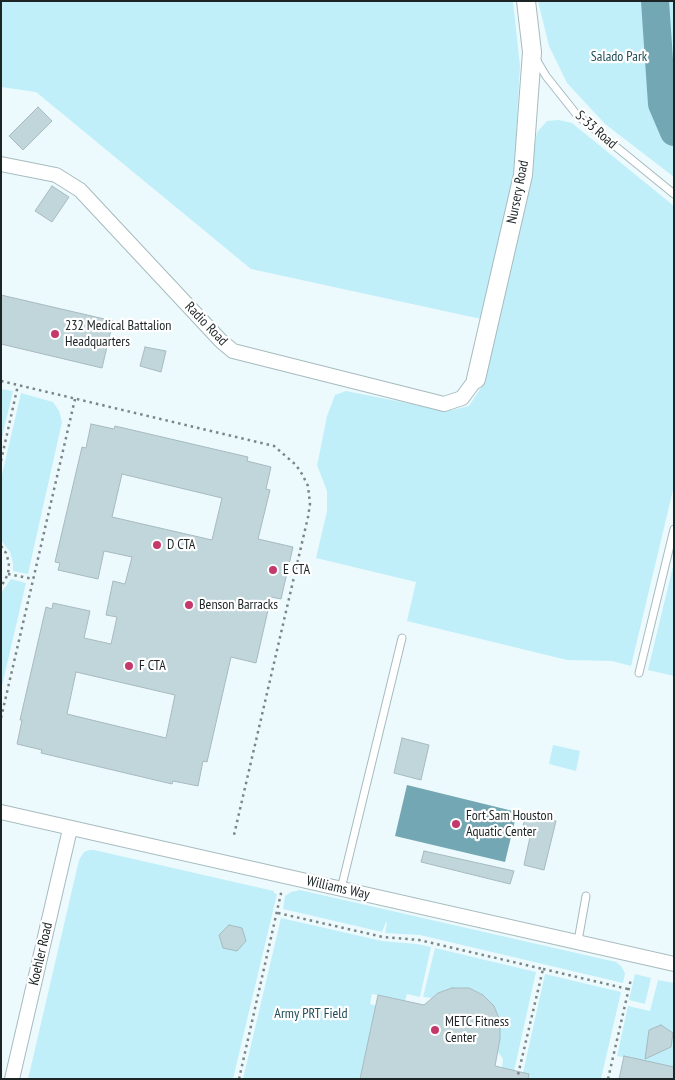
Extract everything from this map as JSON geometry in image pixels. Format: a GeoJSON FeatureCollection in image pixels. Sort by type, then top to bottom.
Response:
{"type":"FeatureCollection","features":[{"type":"Feature","properties":{"kind":"street","name":"Nursery Road"},"geometry":{"type":"LineString","coordinates":[[476,380],[523,175],[532,52],[526,1]]}},
{"type":"Feature","properties":{"kind":"street","name":"Radio Road"},"geometry":{"type":"LineString","coordinates":[[1,164],[56,175],[80,190],[220,341],[233,351],[444,404],[462,398],[476,380]]}},
{"type":"Feature","properties":{"kind":"street","name":"Williams Way"},"geometry":{"type":"LineString","coordinates":[[1,812],[674,964]]}},
{"type":"Feature","properties":{"kind":"street","name":"Koehler Road"},"geometry":{"type":"LineString","coordinates":[[12,1079],[70,829]]}},
{"type":"Feature","properties":{"kind":"lane","name":"S-33 Road"},"geometry":{"type":"LineString","coordinates":[[532,52],[546,76],[577,115],[674,194]]}},
{"type":"Feature","properties":{"kind":"lane"},"geometry":{"type":"LineString","coordinates":[[639,673],[674,529]]}},
{"type":"Feature","properties":{"kind":"lane"},"geometry":{"type":"LineString","coordinates":[[342,889],[402,638]]}},
{"type":"Feature","properties":{"kind":"lane"},"geometry":{"type":"LineString","coordinates":[[578,942],[586,896]]}},
{"type":"Feature","properties":{"kind":"path"},"geometry":{"type":"LineString","coordinates":[[1,381],[274,446],[296,464],[308,486],[310,504],[308,516],[234,835]]}},
{"type":"Feature","properties":{"kind":"path"},"geometry":{"type":"LineString","coordinates":[[1,461],[18,385]]}},
{"type":"Feature","properties":{"kind":"path"},"geometry":{"type":"LineString","coordinates":[[1,718],[74,399]]}},
{"type":"Feature","properties":{"kind":"path"},"geometry":{"type":"LineString","coordinates":[[1,546],[6,553],[9,563],[8,574],[1,587]]}},
{"type":"Feature","properties":{"kind":"path"},"geometry":{"type":"LineString","coordinates":[[8,574],[33,579]]}},
{"type":"Feature","properties":{"kind":"path"},"geometry":{"type":"LineString","coordinates":[[239,1079],[283,888]]}},
{"type":"Feature","properties":{"kind":"path"},"geometry":{"type":"LineString","coordinates":[[278,912],[383,938],[419,940],[628,989]]}},
{"type":"Feature","properties":{"kind":"path"},"geometry":{"type":"LineString","coordinates":[[517,1079],[543,969]]}},
{"type":"Feature","properties":{"kind":"path"},"geometry":{"type":"LineString","coordinates":[[608,1079],[631,979]]}},
{"type":"Feature","properties":{"kind":"green space"},"geometry":{"type":"Polygon","coordinates":[[[1,1],[513,1],[520,66],[514,176],[481,319],[251,269],[36,92],[1,87],[1,1]]]}},
{"type":"Feature","properties":{"kind":"green space","name":"Salado Park"},"geometry":{"type":"Polygon","coordinates":[[[538,1],[674,1],[674,177],[605,124],[567,83],[549,46],[538,1]]]}},
{"type":"Feature","properties":{"kind":"green space"},"geometry":{"type":"Polygon","coordinates":[[[559,120],[572,123],[674,206],[674,486],[631,666],[612,661],[567,660],[407,621],[416,582],[316,558],[327,511],[327,491],[317,465],[327,416],[335,395],[346,391],[452,410],[469,406],[482,386],[532,166],[537,132],[547,121],[559,120]]]}},
{"type":"Feature","properties":{"kind":"green space"},"geometry":{"type":"Polygon","coordinates":[[[1,389],[13,391],[1,442],[1,389]]]}},
{"type":"Feature","properties":{"kind":"green space"},"geometry":{"type":"Polygon","coordinates":[[[21,393],[53,402],[59,411],[62,422],[28,574],[13,571],[10,552],[1,540],[1,479],[21,393]]]}},
{"type":"Feature","properties":{"kind":"green space"},"geometry":{"type":"Polygon","coordinates":[[[674,562],[674,676],[648,670],[674,562]]]}},
{"type":"Feature","properties":{"kind":"green space"},"geometry":{"type":"Polygon","coordinates":[[[11,579],[26,583],[1,690],[1,593],[11,579]]]}},
{"type":"Feature","properties":{"kind":"green space"},"geometry":{"type":"Polygon","coordinates":[[[553,745],[580,751],[576,771],[549,764],[553,745]]]}},
{"type":"Feature","properties":{"kind":"green space"},"geometry":{"type":"Polygon","coordinates":[[[89,850],[274,891],[277,894],[233,1079],[28,1079],[79,860],[84,852],[89,850]]]}},
{"type":"Feature","properties":{"kind":"green space"},"geometry":{"type":"Polygon","coordinates":[[[300,890],[616,962],[625,973],[623,983],[420,935],[385,933],[386,922],[382,932],[283,909],[285,896],[300,890]]]}},
{"type":"Feature","properties":{"kind":"green space","name":"Army PRT Field"},"geometry":{"type":"Polygon","coordinates":[[[281,918],[382,941],[431,947],[420,997],[407,994],[405,1001],[372,994],[370,1004],[376,1006],[360,1079],[243,1079],[281,918]]]}},
{"type":"Feature","properties":{"kind":"green space"},"geometry":{"type":"Polygon","coordinates":[[[435,948],[536,972],[514,1071],[502,1068],[503,1059],[498,1052],[500,1021],[494,1006],[483,995],[469,988],[452,988],[438,993],[432,998],[423,997],[435,948]]]}},
{"type":"Feature","properties":{"kind":"green space"},"geometry":{"type":"Polygon","coordinates":[[[545,974],[621,992],[601,1079],[530,1079],[522,1077],[545,974]]]}},
{"type":"Feature","properties":{"kind":"green space"},"geometry":{"type":"Polygon","coordinates":[[[635,974],[651,978],[645,1004],[629,1000],[635,974]]]}},
{"type":"Feature","properties":{"kind":"green space"},"geometry":{"type":"Polygon","coordinates":[[[658,980],[674,983],[674,1067],[617,1056],[628,1006],[650,1011],[658,980]]]}},
{"type":"Feature","properties":{"kind":"shaded area","name":"Fort Sam Houston Aquatic Center"},"geometry":{"type":"Polygon","coordinates":[[[407,785],[517,812],[505,862],[395,836],[407,785]]]}},
{"type":"Feature","properties":{"kind":"building"},"geometry":{"type":"Polygon","coordinates":[[[38,107],[52,121],[23,150],[9,136],[38,107]]]}},
{"type":"Feature","properties":{"kind":"building"},"geometry":{"type":"Polygon","coordinates":[[[52,186],[69,197],[52,222],[35,211],[52,186]]]}},
{"type":"Feature","properties":{"kind":"building","name":"232 Medical Battalion Headquarters"},"geometry":{"type":"Polygon","coordinates":[[[1,295],[113,321],[102,368],[1,344],[1,295]]]}},
{"type":"Feature","properties":{"kind":"building"},"geometry":{"type":"Polygon","coordinates":[[[145,347],[166,351],[161,372],[140,366],[145,347]]]}},
{"type":"Feature","properties":{"kind":"building","name":"Benson Barracks"},"geometry":{"type":"Polygon","coordinates":[[[91,424],[114,429],[115,426],[248,457],[247,461],[271,467],[266,489],[270,490],[258,539],[293,547],[281,599],[271,597],[256,663],[231,657],[207,762],[203,761],[198,786],[173,781],[172,784],[41,753],[42,750],[17,744],[22,720],[20,720],[46,607],[52,609],[53,603],[90,611],[84,638],[111,644],[117,617],[106,615],[113,581],[125,584],[132,557],[104,551],[98,579],[58,570],[60,563],[55,562],[82,447],[86,448],[91,424]],[[122,474],[112,517],[212,540],[222,498],[122,474]],[[76,672],[67,714],[166,738],[175,695],[76,672]]]}},
{"type":"Feature","properties":{"kind":"building"},"geometry":{"type":"Polygon","coordinates":[[[402,738],[429,745],[421,780],[394,773],[402,738]]]}},
{"type":"Feature","properties":{"kind":"building"},"geometry":{"type":"Polygon","coordinates":[[[526,814],[556,821],[544,870],[524,865],[530,837],[521,835],[526,814]]]}},
{"type":"Feature","properties":{"kind":"building"},"geometry":{"type":"Polygon","coordinates":[[[424,851],[514,871],[510,884],[421,862],[424,851]]]}},
{"type":"Feature","properties":{"kind":"building"},"geometry":{"type":"Polygon","coordinates":[[[229,925],[242,928],[246,941],[237,951],[223,948],[219,935],[229,925]]]}},
{"type":"Feature","properties":{"kind":"building","name":"METC Fitness Center"},"geometry":{"type":"Polygon","coordinates":[[[452,988],[469,988],[483,995],[494,1006],[500,1021],[500,1039],[495,1066],[529,1074],[528,1079],[360,1079],[378,995],[424,1005],[438,993],[452,988]]]}},
{"type":"Feature","properties":{"kind":"building"},"geometry":{"type":"Polygon","coordinates":[[[661,1025],[673,1033],[671,1047],[645,1059],[649,1030],[661,1025]]]}},
{"type":"Feature","properties":{"kind":"building"},"geometry":{"type":"Polygon","coordinates":[[[624,1056],[674,1067],[674,1079],[619,1079],[624,1056]]]}},
{"type":"Feature","properties":{"kind":"waterway"},"geometry":{"type":"LineString","coordinates":[[655,1],[662,104],[674,132]]}},
{"type":"Feature","properties":{"kind":"place","name":"232 Medical Battalion Headquarters"},"geometry":{"type":"Point","coordinates":[55,334]}},
{"type":"Feature","properties":{"kind":"place","name":"D CTA"},"geometry":{"type":"Point","coordinates":[157,545]}},
{"type":"Feature","properties":{"kind":"place","name":"E CTA"},"geometry":{"type":"Point","coordinates":[273,570]}},
{"type":"Feature","properties":{"kind":"place","name":"Benson Barracks"},"geometry":{"type":"Point","coordinates":[189,605]}},
{"type":"Feature","properties":{"kind":"place","name":"F CTA"},"geometry":{"type":"Point","coordinates":[129,666]}},
{"type":"Feature","properties":{"kind":"place","name":"Fort Sam Houston Aquatic Center"},"geometry":{"type":"Point","coordinates":[456,824]}},
{"type":"Feature","properties":{"kind":"place","name":"METC Fitness Center"},"geometry":{"type":"Point","coordinates":[435,1030]}}]}
